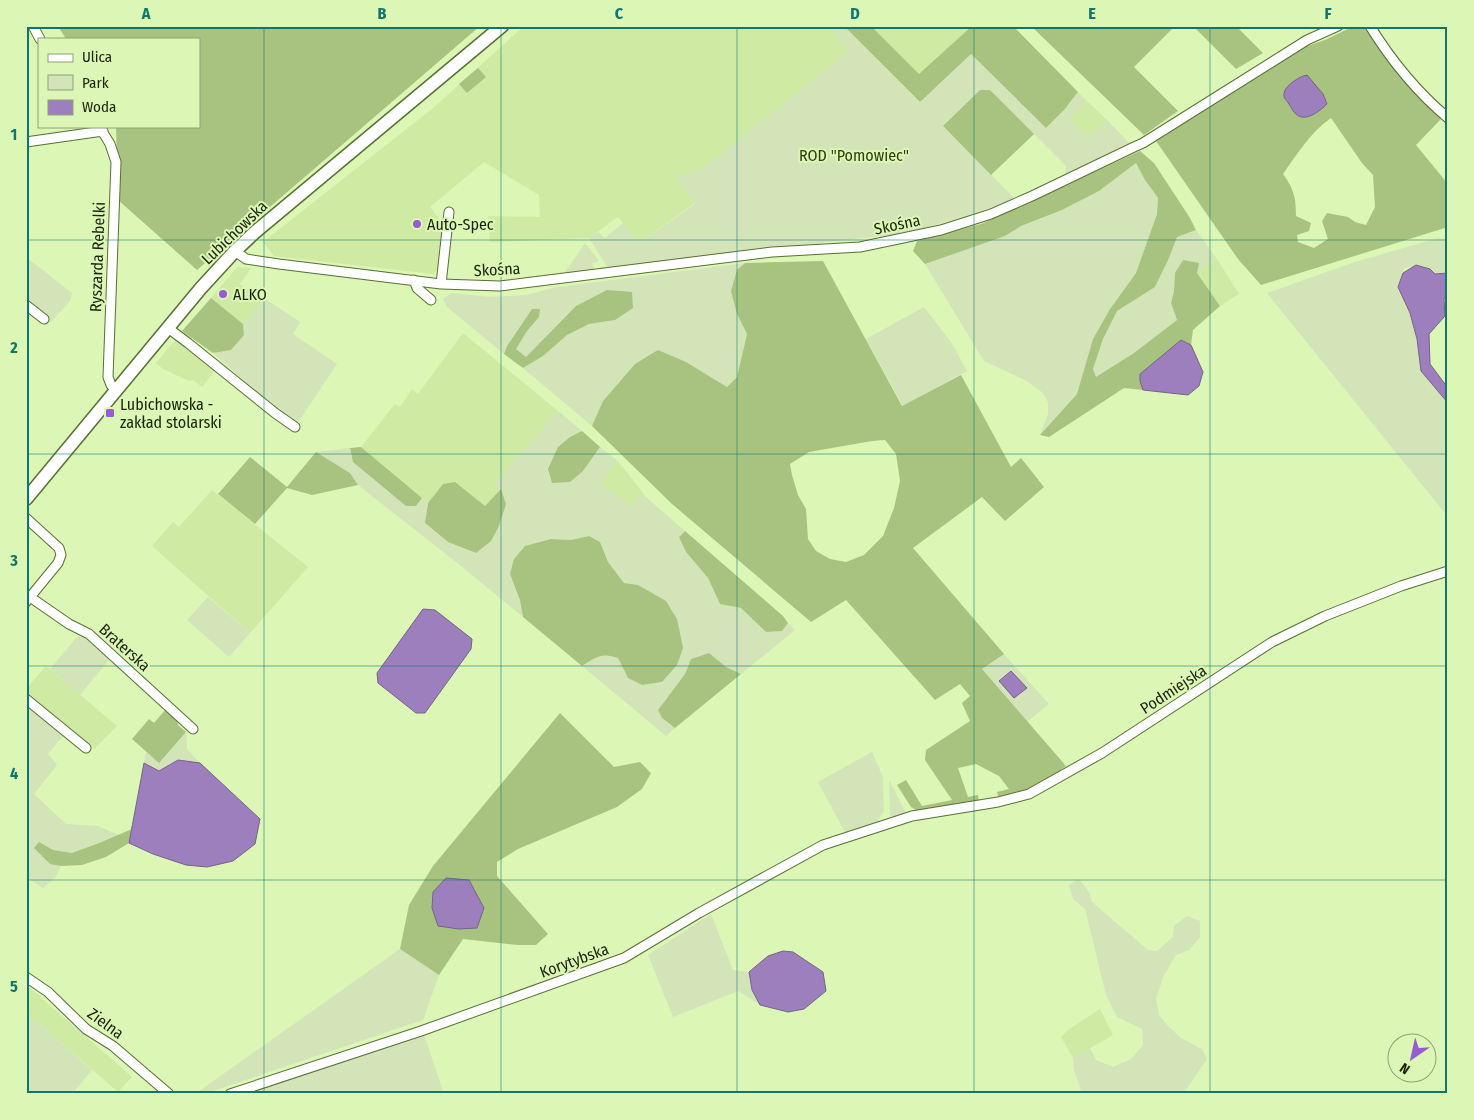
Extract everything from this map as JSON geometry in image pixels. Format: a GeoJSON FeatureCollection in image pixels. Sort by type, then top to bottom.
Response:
{"type":"FeatureCollection","features":[{"type":"Feature","properties":{"kind":"street"},"geometry":{"type":"LineString","coordinates":[[33,26],[39,38]]}},
{"type":"Feature","properties":{"kind":"street","name":"Lubichowska"},"geometry":{"type":"LineString","coordinates":[[26,499],[30,485],[116,390],[200,288],[235,251],[262,226],[502,26]]}},
{"type":"Feature","properties":{"kind":"street"},"geometry":{"type":"LineString","coordinates":[[1314,26],[1321,34]]}},
{"type":"Feature","properties":{"kind":"street","name":"Skośna"},"geometry":{"type":"LineString","coordinates":[[235,251],[246,259],[441,284],[500,286],[772,252],[860,247],[941,230],[991,214],[1143,143],[1299,45],[1338,26]]}},
{"type":"Feature","properties":{"kind":"street"},"geometry":{"type":"LineString","coordinates":[[1370,26],[1421,94],[1448,118]]}},
{"type":"Feature","properties":{"kind":"street"},"geometry":{"type":"LineString","coordinates":[[26,142],[101,129]]}},
{"type":"Feature","properties":{"kind":"street","name":"Ryszarda Rebelki"},"geometry":{"type":"LineString","coordinates":[[101,129],[110,144],[116,162],[108,377],[111,385],[116,390]]}},
{"type":"Feature","properties":{"kind":"street"},"geometry":{"type":"LineString","coordinates":[[441,284],[448,212]]}},
{"type":"Feature","properties":{"kind":"street"},"geometry":{"type":"LineString","coordinates":[[414,280],[418,288],[431,300]]}},
{"type":"Feature","properties":{"kind":"street"},"geometry":{"type":"LineString","coordinates":[[26,305],[44,319]]}},
{"type":"Feature","properties":{"kind":"street"},"geometry":{"type":"LineString","coordinates":[[168,328],[188,342],[275,414],[295,427]]}},
{"type":"Feature","properties":{"kind":"street"},"geometry":{"type":"LineString","coordinates":[[26,518],[59,548],[62,556],[28,600]]}},
{"type":"Feature","properties":{"kind":"street","name":"Podmiejska"},"geometry":{"type":"LineString","coordinates":[[912,816],[998,802],[1029,794],[1102,753],[1272,642],[1325,616],[1401,586],[1448,571]]}},
{"type":"Feature","properties":{"kind":"street","name":"Braterska"},"geometry":{"type":"LineString","coordinates":[[28,600],[89,634],[192,729]]}},
{"type":"Feature","properties":{"kind":"street"},"geometry":{"type":"LineString","coordinates":[[26,699],[86,748]]}},
{"type":"Feature","properties":{"kind":"street","name":"Korytybska"},"geometry":{"type":"LineString","coordinates":[[230,1094],[421,1031],[624,958],[699,913],[823,845],[912,816]]}},
{"type":"Feature","properties":{"kind":"street","name":"Zielna"},"geometry":{"type":"LineString","coordinates":[[26,977],[48,992],[86,1029],[113,1046],[169,1094]]}},
{"type":"Feature","properties":{"kind":"shaded area"},"geometry":{"type":"Polygon","coordinates":[[[58,26],[480,26],[197,270],[118,200],[116,128],[200,128],[200,38],[65,38],[58,26]]]}},
{"type":"Feature","properties":{"kind":"shaded area"},"geometry":{"type":"Polygon","coordinates":[[[524,26],[828,26],[850,51],[702,169],[676,177],[695,203],[639,243],[618,217],[589,238],[490,242],[488,216],[540,217],[539,195],[484,162],[430,207],[442,222],[438,269],[433,274],[274,256],[263,242],[432,109],[524,26]]]}},
{"type":"Feature","properties":{"kind":"shaded area"},"geometry":{"type":"Polygon","coordinates":[[[844,26],[998,26],[920,102],[844,26]]]}},
{"type":"Feature","properties":{"kind":"shaded area"},"geometry":{"type":"Polygon","coordinates":[[[844,26],[871,26],[919,74],[972,26],[1013,26],[1078,92],[1046,128],[971,54],[920,102],[844,26]]]}},
{"type":"Feature","properties":{"kind":"shaded area"},"geometry":{"type":"Polygon","coordinates":[[[1031,26],[1175,26],[1134,67],[1178,111],[1144,135],[1031,26]]]}},
{"type":"Feature","properties":{"kind":"shaded area"},"geometry":{"type":"Polygon","coordinates":[[[1193,26],[1236,26],[1263,53],[1236,69],[1193,26]]]}},
{"type":"Feature","properties":{"kind":"shaded area"},"geometry":{"type":"Polygon","coordinates":[[[1354,26],[1363,26],[1401,76],[1442,118],[1416,145],[1448,184],[1448,227],[1261,285],[1238,259],[1156,141],[1298,49],[1325,40],[1354,26]],[[1331,118],[1305,144],[1283,174],[1294,194],[1296,216],[1311,223],[1309,231],[1297,235],[1298,242],[1314,248],[1328,239],[1322,221],[1327,213],[1348,217],[1355,222],[1366,225],[1375,207],[1373,175],[1362,163],[1331,118]]]}},
{"type":"Feature","properties":{"kind":"shaded area"},"geometry":{"type":"Polygon","coordinates":[[[478,68],[486,77],[467,93],[459,84],[478,68]]]}},
{"type":"Feature","properties":{"kind":"shaded area"},"geometry":{"type":"Polygon","coordinates":[[[980,90],[990,90],[1034,134],[991,175],[943,126],[980,90]]]}},
{"type":"Feature","properties":{"kind":"shaded area"},"geometry":{"type":"Polygon","coordinates":[[[1087,101],[1107,120],[1089,138],[1070,119],[1087,101]]]}},
{"type":"Feature","properties":{"kind":"shaded area"},"geometry":{"type":"Polygon","coordinates":[[[1140,151],[1154,163],[1196,230],[1177,237],[1155,287],[1117,311],[1103,339],[1093,369],[1096,377],[1134,353],[1177,320],[1171,303],[1175,273],[1183,260],[1199,263],[1197,273],[1220,306],[1193,330],[1191,345],[1181,340],[1140,381],[1143,390],[1124,388],[1049,437],[1040,435],[1077,394],[1093,339],[1110,309],[1136,273],[1157,214],[1158,198],[1136,163],[1099,191],[1062,210],[1021,226],[1005,236],[925,264],[913,251],[917,241],[981,224],[1140,151]]]}},
{"type":"Feature","properties":{"kind":"shaded area"},"geometry":{"type":"Polygon","coordinates":[[[1217,259],[1239,294],[1220,306],[1197,273],[1217,259]]]}},
{"type":"Feature","properties":{"kind":"shaded area"},"geometry":{"type":"Polygon","coordinates":[[[823,261],[902,406],[961,375],[1011,467],[1021,458],[1044,487],[1005,521],[982,497],[913,548],[1004,654],[982,669],[1066,766],[1035,787],[999,799],[997,792],[1009,789],[999,776],[976,764],[958,768],[968,797],[978,795],[979,803],[918,811],[911,807],[897,785],[906,780],[922,806],[952,800],[925,760],[926,750],[970,721],[962,703],[970,696],[960,684],[935,700],[846,600],[811,622],[672,504],[592,426],[603,401],[635,364],[658,350],[686,362],[727,387],[737,377],[747,334],[737,314],[731,291],[737,270],[745,263],[823,261]],[[885,440],[872,441],[809,452],[790,464],[798,495],[806,509],[808,539],[816,551],[830,559],[846,562],[864,555],[883,536],[894,508],[900,481],[896,454],[885,440]]]}},
{"type":"Feature","properties":{"kind":"shaded area"},"geometry":{"type":"Polygon","coordinates":[[[237,267],[251,268],[240,284],[262,301],[243,324],[211,298],[237,267]]]}},
{"type":"Feature","properties":{"kind":"shaded area"},"geometry":{"type":"Polygon","coordinates":[[[607,290],[632,292],[633,308],[615,320],[589,324],[567,335],[543,356],[523,368],[504,354],[507,346],[532,309],[540,309],[539,317],[527,331],[516,349],[526,357],[576,306],[607,290]]]}},
{"type":"Feature","properties":{"kind":"shaded area"},"geometry":{"type":"Polygon","coordinates":[[[211,298],[243,324],[244,335],[231,350],[213,353],[182,331],[211,298]]]}},
{"type":"Feature","properties":{"kind":"shaded area"},"geometry":{"type":"Polygon","coordinates":[[[463,333],[558,411],[495,483],[501,489],[485,506],[443,484],[428,503],[361,447],[395,404],[400,407],[412,389],[418,394],[463,333]]]}},
{"type":"Feature","properties":{"kind":"shaded area"},"geometry":{"type":"Polygon","coordinates":[[[176,339],[215,370],[202,387],[193,380],[189,381],[163,369],[156,363],[176,339]]]}},
{"type":"Feature","properties":{"kind":"shaded area"},"geometry":{"type":"Polygon","coordinates":[[[582,431],[600,447],[583,471],[570,482],[552,483],[548,469],[558,447],[570,437],[582,431]]]}},
{"type":"Feature","properties":{"kind":"shaded area"},"geometry":{"type":"Polygon","coordinates":[[[361,447],[422,498],[416,506],[406,506],[353,462],[350,448],[361,447]]]}},
{"type":"Feature","properties":{"kind":"shaded area"},"geometry":{"type":"Polygon","coordinates":[[[316,452],[350,473],[358,485],[312,495],[287,488],[255,524],[218,494],[250,457],[287,487],[316,452]]]}},
{"type":"Feature","properties":{"kind":"shaded area"},"geometry":{"type":"Polygon","coordinates":[[[618,461],[646,497],[638,497],[631,507],[601,483],[618,461]]]}},
{"type":"Feature","properties":{"kind":"shaded area"},"geometry":{"type":"Polygon","coordinates":[[[455,482],[485,506],[501,489],[506,504],[499,526],[491,541],[476,553],[448,542],[425,523],[428,503],[443,484],[455,482]]]}},
{"type":"Feature","properties":{"kind":"shaded area"},"geometry":{"type":"Polygon","coordinates":[[[212,490],[308,567],[250,633],[152,546],[173,522],[179,527],[212,490]]]}},
{"type":"Feature","properties":{"kind":"shaded area"},"geometry":{"type":"Polygon","coordinates":[[[685,531],[783,616],[788,623],[782,631],[766,632],[741,608],[720,604],[708,578],[686,552],[679,537],[685,531]]]}},
{"type":"Feature","properties":{"kind":"shaded area"},"geometry":{"type":"Polygon","coordinates":[[[589,536],[600,542],[608,562],[624,583],[638,585],[666,601],[677,619],[683,648],[677,665],[662,682],[642,685],[628,678],[618,658],[608,655],[599,656],[582,666],[523,617],[520,600],[510,574],[514,559],[525,546],[551,539],[571,540],[589,536]]]}},
{"type":"Feature","properties":{"kind":"shaded area"},"geometry":{"type":"Polygon","coordinates":[[[709,653],[726,667],[741,674],[675,728],[662,718],[658,710],[685,674],[691,659],[709,653]]]}},
{"type":"Feature","properties":{"kind":"shaded area"},"geometry":{"type":"Polygon","coordinates":[[[46,666],[117,726],[94,749],[26,695],[26,689],[46,666]]]}},
{"type":"Feature","properties":{"kind":"shaded area"},"geometry":{"type":"Polygon","coordinates":[[[166,709],[177,719],[178,725],[186,732],[159,763],[132,739],[149,719],[154,723],[166,709]]]}},
{"type":"Feature","properties":{"kind":"shaded area"},"geometry":{"type":"Polygon","coordinates":[[[560,713],[614,767],[640,762],[651,773],[642,789],[617,807],[518,849],[497,862],[497,876],[548,934],[536,945],[463,939],[439,975],[400,949],[409,905],[433,866],[560,713]]]}},
{"type":"Feature","properties":{"kind":"shaded area"},"geometry":{"type":"Polygon","coordinates":[[[132,829],[129,843],[106,857],[82,865],[61,866],[50,864],[34,848],[39,842],[53,850],[72,853],[132,829]]]}},
{"type":"Feature","properties":{"kind":"shaded area"},"geometry":{"type":"Polygon","coordinates":[[[30,988],[132,1077],[118,1092],[26,1012],[26,991],[30,988]]]}},
{"type":"Feature","properties":{"kind":"shaded area"},"geometry":{"type":"Polygon","coordinates":[[[1100,1009],[1113,1035],[1073,1058],[1061,1037],[1068,1030],[1100,1009]]]}},
{"type":"Feature","properties":{"kind":"green space","name":"ROD \"Pomowiec\""},"geometry":{"type":"Polygon","coordinates":[[[828,26],[844,26],[919,102],[971,54],[1046,128],[1078,92],[1087,101],[1070,119],[1088,137],[1107,120],[1129,143],[1065,174],[1066,166],[990,90],[943,126],[1015,199],[907,233],[608,268],[589,238],[598,232],[605,238],[623,223],[639,243],[695,204],[676,177],[702,169],[849,51],[828,26]]]}},
{"type":"Feature","properties":{"kind":"green space"},"geometry":{"type":"Polygon","coordinates":[[[1136,163],[1158,198],[1157,214],[1136,273],[1110,309],[1093,339],[1077,394],[1040,435],[1048,414],[1048,402],[1043,393],[1027,381],[984,361],[925,264],[1005,236],[1021,226],[1062,210],[1099,191],[1136,163]]]}},
{"type":"Feature","properties":{"kind":"green space"},"geometry":{"type":"Polygon","coordinates":[[[1196,230],[1217,259],[1197,273],[1183,260],[1175,273],[1171,303],[1177,320],[1134,353],[1096,378],[1093,369],[1103,339],[1117,311],[1155,287],[1177,237],[1196,230]]]}},
{"type":"Feature","properties":{"kind":"green space"},"geometry":{"type":"Polygon","coordinates":[[[1438,238],[1448,240],[1448,273],[1435,274],[1420,266],[1404,268],[1398,287],[1410,313],[1417,339],[1422,371],[1448,403],[1448,517],[1267,293],[1355,262],[1438,238]]]}},
{"type":"Feature","properties":{"kind":"green space"},"geometry":{"type":"Polygon","coordinates":[[[585,243],[599,261],[592,263],[594,269],[563,275],[585,243]]]}},
{"type":"Feature","properties":{"kind":"green space"},"geometry":{"type":"Polygon","coordinates":[[[26,257],[72,293],[70,301],[50,323],[26,304],[26,257]]]}},
{"type":"Feature","properties":{"kind":"green space"},"geometry":{"type":"Polygon","coordinates":[[[745,263],[737,271],[737,314],[747,334],[737,377],[727,387],[686,362],[635,364],[603,401],[592,426],[523,368],[543,356],[566,335],[589,324],[615,320],[576,306],[526,357],[516,349],[527,331],[539,317],[532,309],[507,346],[504,354],[447,307],[443,299],[451,293],[491,297],[526,295],[557,287],[745,263]]]}},
{"type":"Feature","properties":{"kind":"green space"},"geometry":{"type":"Polygon","coordinates":[[[264,298],[300,322],[293,334],[337,364],[297,424],[276,409],[213,353],[231,350],[244,335],[243,324],[264,298]]]}},
{"type":"Feature","properties":{"kind":"green space"},"geometry":{"type":"Polygon","coordinates":[[[924,307],[951,342],[967,371],[903,406],[866,339],[924,307]]]}},
{"type":"Feature","properties":{"kind":"green space"},"geometry":{"type":"Polygon","coordinates":[[[558,411],[582,431],[570,437],[583,471],[600,447],[618,461],[601,483],[631,506],[638,497],[646,497],[685,531],[679,537],[686,552],[708,578],[720,604],[741,608],[752,617],[782,631],[788,623],[795,630],[741,674],[726,667],[709,653],[691,659],[685,674],[658,710],[662,718],[675,728],[666,736],[582,666],[599,656],[608,655],[618,658],[628,678],[642,685],[662,682],[638,585],[624,583],[608,562],[600,542],[588,536],[571,540],[551,539],[510,574],[520,600],[523,617],[358,485],[350,473],[316,452],[350,448],[353,462],[416,506],[422,498],[428,503],[426,524],[448,542],[476,553],[501,489],[495,483],[558,411]]]}},
{"type":"Feature","properties":{"kind":"green space"},"geometry":{"type":"Polygon","coordinates":[[[208,597],[250,633],[229,657],[187,620],[208,597]]]}},
{"type":"Feature","properties":{"kind":"green space"},"geometry":{"type":"Polygon","coordinates":[[[77,637],[84,637],[109,660],[80,695],[50,669],[77,637]]]}},
{"type":"Feature","properties":{"kind":"green space"},"geometry":{"type":"Polygon","coordinates":[[[1004,654],[1049,704],[1027,722],[982,669],[1004,654]]]}},
{"type":"Feature","properties":{"kind":"green space"},"geometry":{"type":"Polygon","coordinates":[[[26,704],[64,735],[48,754],[57,765],[34,794],[66,824],[98,826],[119,835],[72,853],[53,850],[50,863],[61,866],[56,877],[43,888],[26,877],[26,704]]]}},
{"type":"Feature","properties":{"kind":"green space"},"geometry":{"type":"Polygon","coordinates":[[[186,732],[187,749],[200,763],[178,760],[159,771],[144,763],[146,752],[159,762],[186,732]]]}},
{"type":"Feature","properties":{"kind":"green space"},"geometry":{"type":"Polygon","coordinates":[[[872,752],[883,777],[884,811],[877,822],[847,836],[818,782],[872,752]]]}},
{"type":"Feature","properties":{"kind":"green space"},"geometry":{"type":"Polygon","coordinates":[[[889,780],[906,813],[893,818],[890,815],[889,780]]]}},
{"type":"Feature","properties":{"kind":"green space"},"geometry":{"type":"Polygon","coordinates":[[[1079,879],[1089,892],[1092,902],[1148,950],[1157,951],[1173,937],[1174,926],[1187,916],[1200,921],[1200,937],[1189,950],[1176,955],[1164,975],[1156,999],[1159,1015],[1168,1026],[1181,1038],[1202,1049],[1207,1059],[1183,1094],[1082,1094],[1074,1070],[1073,1058],[1090,1048],[1096,1060],[1113,1067],[1131,1059],[1143,1045],[1142,1029],[1117,1017],[1106,995],[1085,909],[1073,899],[1069,885],[1079,879]]]}},
{"type":"Feature","properties":{"kind":"green space"},"geometry":{"type":"Polygon","coordinates":[[[711,914],[733,970],[749,972],[752,990],[760,1005],[738,991],[673,1017],[648,955],[711,914]]]}},
{"type":"Feature","properties":{"kind":"green space"},"geometry":{"type":"Polygon","coordinates":[[[400,949],[439,975],[423,1020],[204,1094],[195,1094],[400,949]]]}},
{"type":"Feature","properties":{"kind":"green space"},"geometry":{"type":"Polygon","coordinates":[[[26,1012],[92,1070],[72,1094],[26,1094],[26,1012]]]}},
{"type":"Feature","properties":{"kind":"green space"},"geometry":{"type":"Polygon","coordinates":[[[422,1029],[444,1094],[241,1094],[422,1029]]]}},
{"type":"Feature","properties":{"kind":"water"},"geometry":{"type":"Polygon","coordinates":[[[1307,75],[1323,94],[1327,104],[1316,113],[1304,117],[1295,113],[1284,95],[1289,85],[1307,75]]]}},
{"type":"Feature","properties":{"kind":"water"},"geometry":{"type":"Polygon","coordinates":[[[1416,265],[1430,269],[1435,274],[1448,273],[1448,293],[1444,299],[1445,316],[1429,334],[1430,364],[1448,388],[1448,403],[1421,371],[1417,339],[1410,313],[1398,287],[1403,273],[1416,265]]]}},
{"type":"Feature","properties":{"kind":"water"},"geometry":{"type":"Polygon","coordinates":[[[1181,340],[1191,345],[1203,372],[1199,386],[1188,395],[1143,390],[1140,374],[1181,340]]]}},
{"type":"Feature","properties":{"kind":"water"},"geometry":{"type":"Polygon","coordinates":[[[423,609],[435,610],[472,639],[471,649],[425,713],[416,713],[378,683],[377,673],[423,609]]]}},
{"type":"Feature","properties":{"kind":"water"},"geometry":{"type":"Polygon","coordinates":[[[1011,671],[1027,688],[1014,698],[999,681],[1011,671]]]}},
{"type":"Feature","properties":{"kind":"water"},"geometry":{"type":"Polygon","coordinates":[[[178,760],[200,763],[260,819],[255,844],[233,861],[207,867],[186,865],[153,854],[129,843],[144,763],[159,771],[178,760]]]}},
{"type":"Feature","properties":{"kind":"water"},"geometry":{"type":"Polygon","coordinates":[[[446,878],[469,880],[484,908],[477,928],[459,929],[438,926],[432,908],[433,892],[446,878]]]}},
{"type":"Feature","properties":{"kind":"water"},"geometry":{"type":"Polygon","coordinates":[[[783,951],[793,952],[823,972],[826,991],[804,1009],[788,1012],[760,1005],[752,990],[749,972],[768,956],[783,951]]]}},
{"type":"Feature","properties":{"kind":"place","name":"Auto-Spec"},"geometry":{"type":"Point","coordinates":[417,224]}},
{"type":"Feature","properties":{"kind":"place","name":"ALKO"},"geometry":{"type":"Point","coordinates":[223,294]}},
{"type":"Feature","properties":{"kind":"place","name":"Lubichowska - zakład stolarski"},"geometry":{"type":"Point","coordinates":[110,413]}}]}
